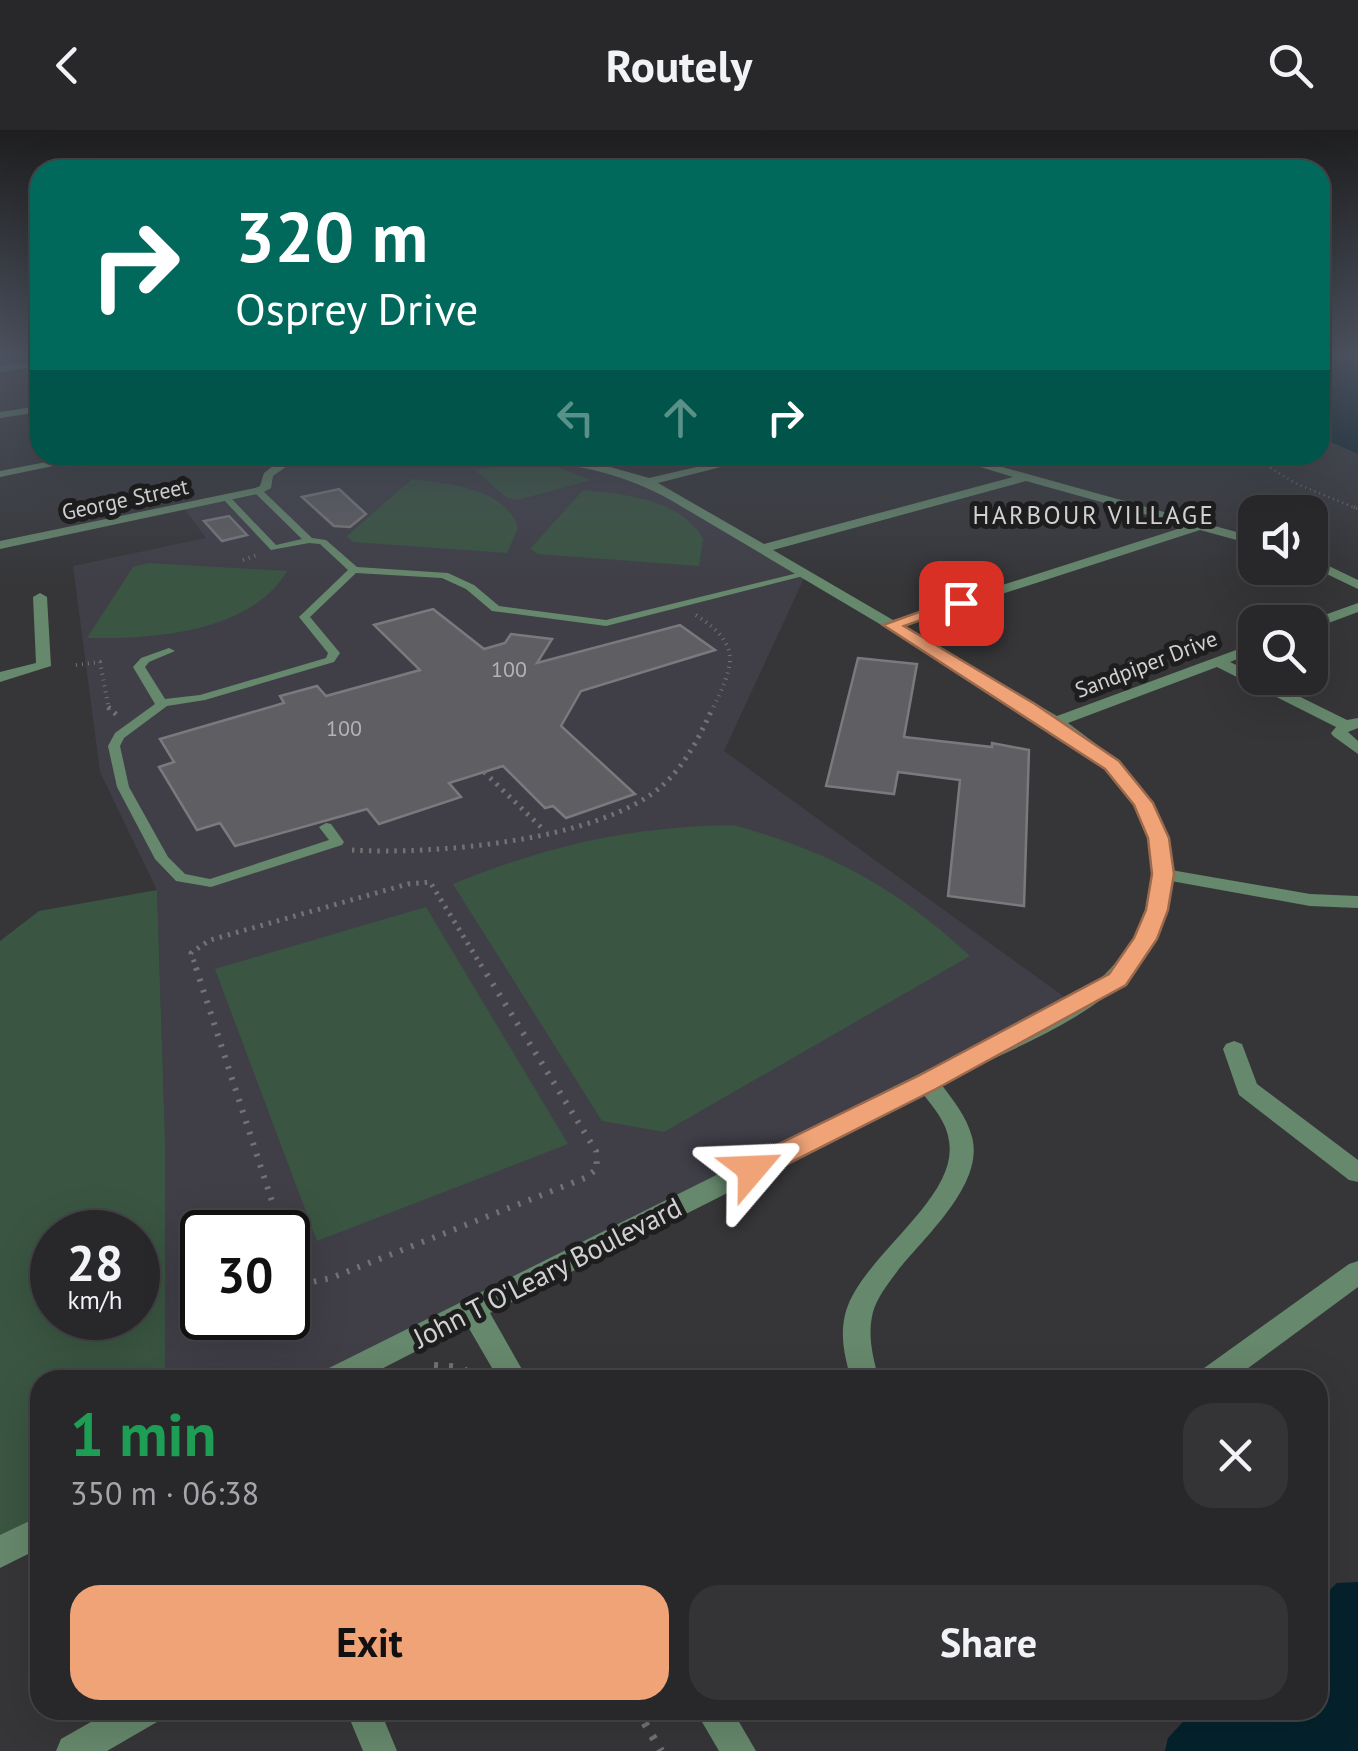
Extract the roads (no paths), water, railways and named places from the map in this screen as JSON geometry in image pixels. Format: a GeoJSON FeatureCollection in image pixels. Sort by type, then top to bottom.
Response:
{"type":"FeatureCollection","features":[{"type":"Feature","properties":{"kind":"street"},"geometry":{"type":"LineString","coordinates":[[0,474],[47,465]]}},
{"type":"Feature","properties":{"kind":"street"},"geometry":{"type":"LineString","coordinates":[[258,491],[264,488],[276,465]]}},
{"type":"Feature","properties":{"kind":"street","name":"John T O'Leary Boulevard"},"geometry":{"type":"LineString","coordinates":[[352,1370],[927,1082],[1117,979],[1145,939],[1157,910],[1163,874],[1158,838],[1143,803],[1112,765],[1052,724],[764,548],[648,482],[593,465]]}},
{"type":"Feature","properties":{"kind":"street"},"geometry":{"type":"LineString","coordinates":[[648,482],[720,465]]}},
{"type":"Feature","properties":{"kind":"street"},"geometry":{"type":"LineString","coordinates":[[980,465],[1238,535]]}},
{"type":"Feature","properties":{"kind":"street"},"geometry":{"type":"LineString","coordinates":[[764,548],[1022,478]]}},
{"type":"Feature","properties":{"kind":"street","name":"George Street"},"geometry":{"type":"LineString","coordinates":[[0,545],[258,491]]}},
{"type":"Feature","properties":{"kind":"street"},"geometry":{"type":"LineString","coordinates":[[891,625],[1205,524]]}},
{"type":"Feature","properties":{"kind":"street"},"geometry":{"type":"LineString","coordinates":[[1328,571],[1358,585]]}},
{"type":"Feature","properties":{"kind":"street"},"geometry":{"type":"LineString","coordinates":[[0,676],[44,666],[40,597]]}},
{"type":"Feature","properties":{"kind":"street"},"geometry":{"type":"LineString","coordinates":[[1328,618],[1358,607]]}},
{"type":"Feature","properties":{"kind":"street","name":"Sandpiper Drive"},"geometry":{"type":"LineString","coordinates":[[1052,724],[1238,653]]}},
{"type":"Feature","properties":{"kind":"street"},"geometry":{"type":"LineString","coordinates":[[1217,661],[1352,724]]}},
{"type":"Feature","properties":{"kind":"street"},"geometry":{"type":"LineString","coordinates":[[1352,724],[1338,733],[1358,748]]}},
{"type":"Feature","properties":{"kind":"street"},"geometry":{"type":"LineString","coordinates":[[1163,874],[1310,900],[1358,902]]}},
{"type":"Feature","properties":{"kind":"street"},"geometry":{"type":"LineString","coordinates":[[1234,1049],[1247,1089],[1358,1172]]}},
{"type":"Feature","properties":{"kind":"street"},"geometry":{"type":"LineString","coordinates":[[861,1370],[858,1330],[864,1298],[934,1208],[956,1173],[962,1149],[956,1126],[927,1082]]}},
{"type":"Feature","properties":{"kind":"street"},"geometry":{"type":"LineString","coordinates":[[1224,1370],[1358,1272]]}},
{"type":"Feature","properties":{"kind":"street"},"geometry":{"type":"LineString","coordinates":[[472,1308],[508,1370]]}},
{"type":"Feature","properties":{"kind":"street"},"geometry":{"type":"LineString","coordinates":[[0,1552],[30,1536]]}},
{"type":"Feature","properties":{"kind":"street"},"geometry":{"type":"LineString","coordinates":[[73,1751],[127,1720]]}},
{"type":"Feature","properties":{"kind":"street"},"geometry":{"type":"LineString","coordinates":[[367,1720],[380,1751]]}},
{"type":"Feature","properties":{"kind":"street"},"geometry":{"type":"LineString","coordinates":[[719,1720],[739,1751]]}},
{"type":"Feature","properties":{"kind":"lane"},"geometry":{"type":"LineString","coordinates":[[258,491],[309,540]]}},
{"type":"Feature","properties":{"kind":"lane"},"geometry":{"type":"LineString","coordinates":[[226,498],[274,548],[309,540],[323,542],[354,570],[444,575],[470,586],[504,612],[606,623],[806,574]]}},
{"type":"Feature","properties":{"kind":"lane"},"geometry":{"type":"LineString","coordinates":[[326,827],[336,842],[212,883],[182,878],[162,859],[134,810],[114,746],[119,736],[164,702],[200,698],[330,660],[334,653],[304,617],[354,570]]}},
{"type":"Feature","properties":{"kind":"lane"},"geometry":{"type":"LineString","coordinates":[[164,702],[156,698],[139,667],[169,651]]}},
{"type":"Feature","properties":{"kind":"water"},"geometry":{"type":"Polygon","coordinates":[[[1330,431],[1358,431],[1358,454],[1330,441],[1330,431]]]}},
{"type":"Feature","properties":{"kind":"water"},"geometry":{"type":"Polygon","coordinates":[[[1358,1582],[1358,1751],[1165,1751],[1168,1738],[1185,1720],[1328,1720],[1328,1592],[1337,1583],[1358,1582]]]}},
{"type":"Feature","properties":{"kind":"district","name":"HARBOUR VILLAGE"},"geometry":{"type":"Point","coordinates":[1094,515]}}]}
